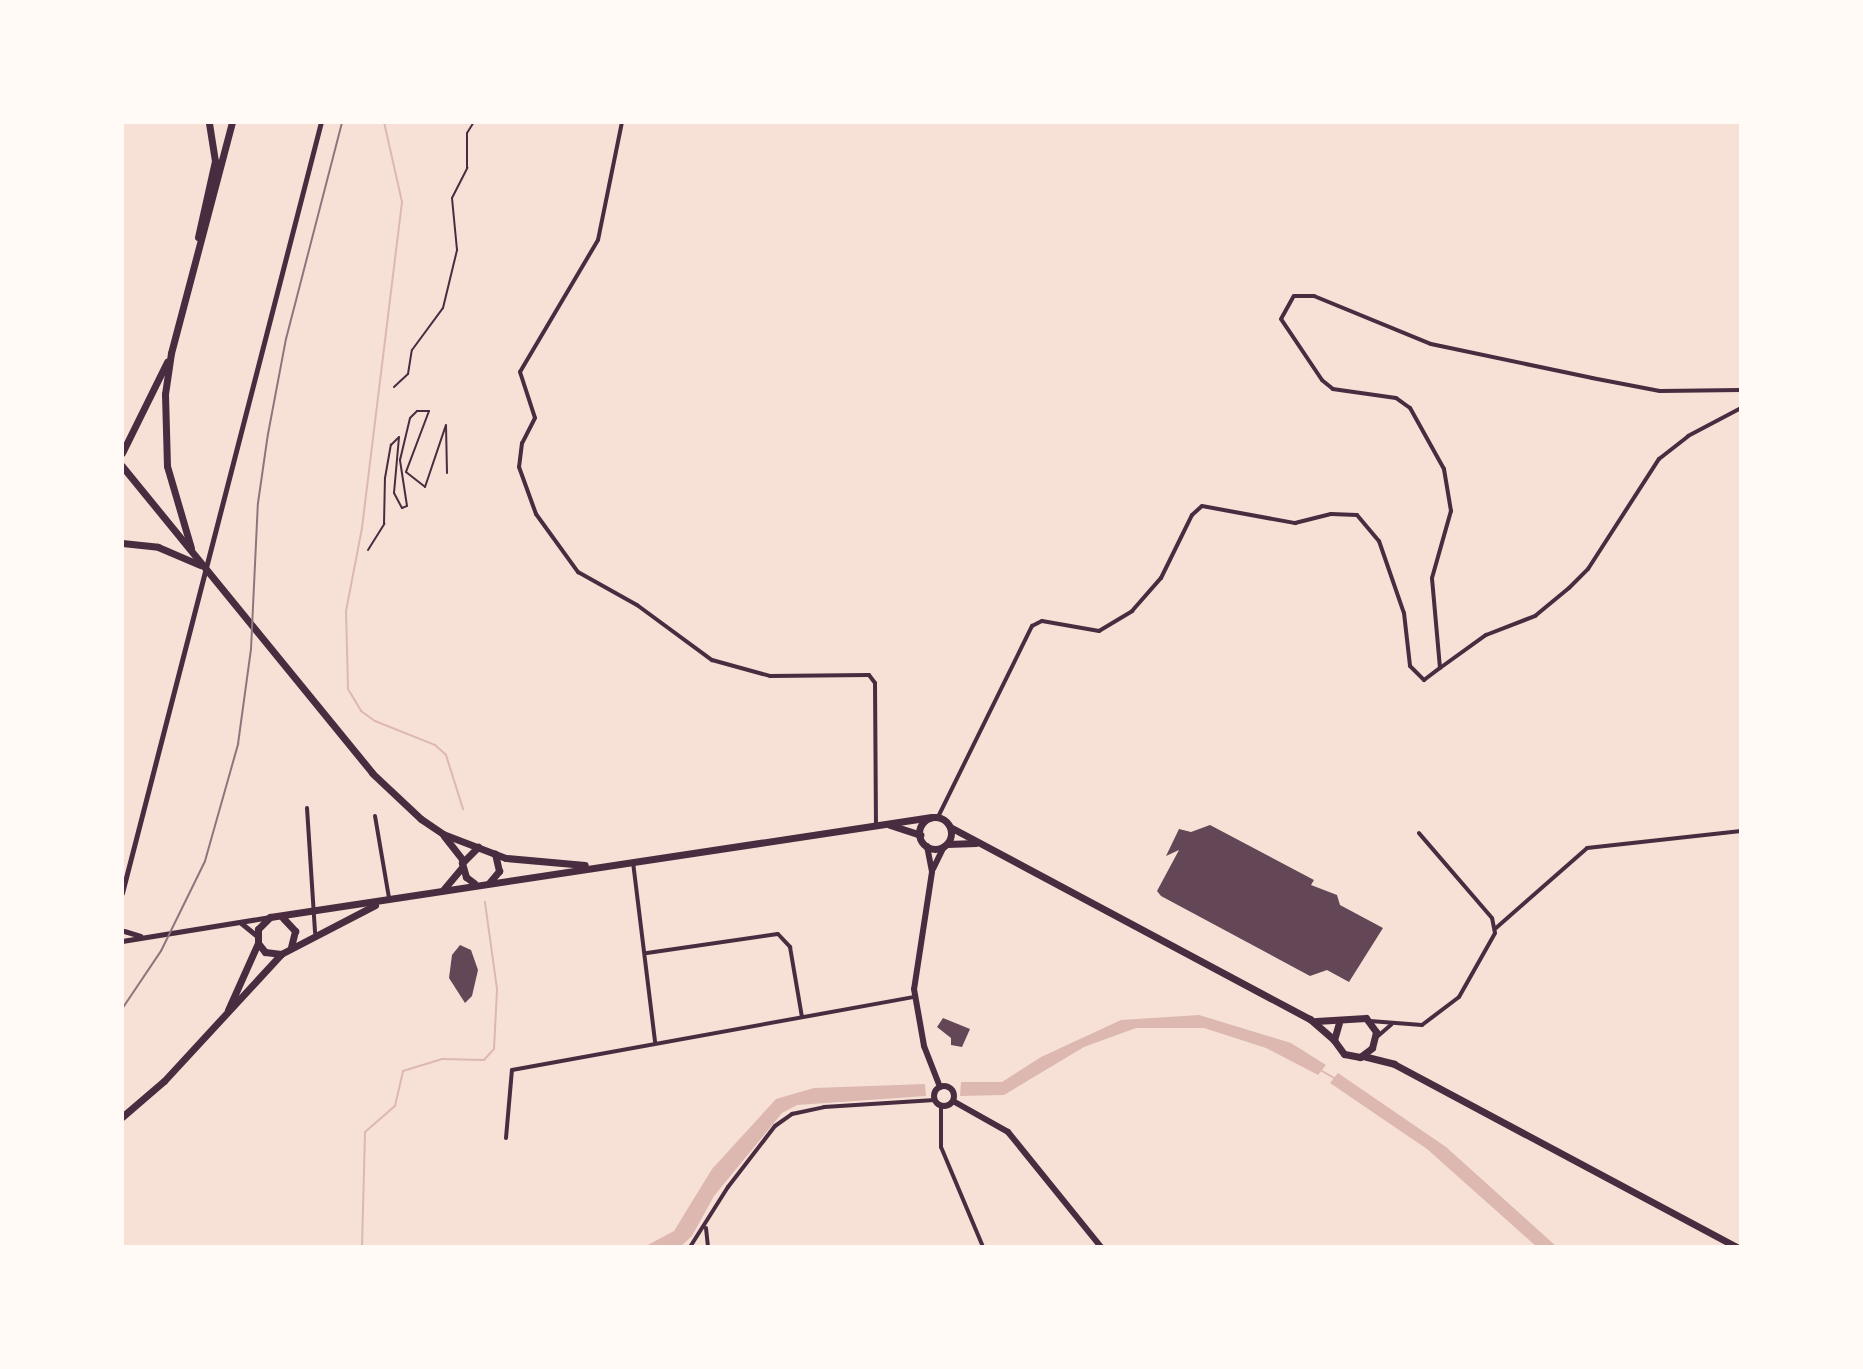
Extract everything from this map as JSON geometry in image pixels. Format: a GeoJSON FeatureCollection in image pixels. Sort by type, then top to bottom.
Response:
{"type":"FeatureCollection","features":[{"type":"Feature","properties":{"kind":"main road"},"geometry":{"type":"LineString","coordinates":[[195,263],[215,161],[209,122]]}},
{"type":"Feature","properties":{"kind":"main road"},"geometry":{"type":"LineString","coordinates":[[192,557],[167,466],[163,429],[171,353],[232,122]]}},
{"type":"Feature","properties":{"kind":"main road"},"geometry":{"type":"LineString","coordinates":[[122,453],[171,353]]}},
{"type":"Feature","properties":{"kind":"main road"},"geometry":{"type":"LineString","coordinates":[[122,466],[192,557],[275,652],[372,773],[443,834],[475,884]]}},
{"type":"Feature","properties":{"kind":"main road"},"geometry":{"type":"LineString","coordinates":[[122,543],[158,547],[192,557]]}},
{"type":"Feature","properties":{"kind":"main road"},"geometry":{"type":"LineString","coordinates":[[920,835],[934,817]]}},
{"type":"Feature","properties":{"kind":"main road"},"geometry":{"type":"LineString","coordinates":[[227,1013],[246,975],[257,939],[270,917],[283,918],[475,884],[934,817],[1310,1019],[1334,1040],[1344,1054],[1394,1064],[1737,1247]]}},
{"type":"Feature","properties":{"kind":"main road"},"geometry":{"type":"LineString","coordinates":[[876,824],[905,827],[920,835],[927,846],[932,872]]}},
{"type":"Feature","properties":{"kind":"main road"},"geometry":{"type":"LineString","coordinates":[[950,827],[946,845],[932,872],[915,970],[915,997],[929,1065],[940,1087],[938,1103],[953,1101],[1008,1132],[1101,1247]]}},
{"type":"Feature","properties":{"kind":"main road"},"geometry":{"type":"LineString","coordinates":[[443,834],[531,863],[598,866]]}},
{"type":"Feature","properties":{"kind":"main road"},"geometry":{"type":"LineString","coordinates":[[927,846],[982,843]]}},
{"type":"Feature","properties":{"kind":"main road"},"geometry":{"type":"LineString","coordinates":[[441,891],[478,847]]}},
{"type":"Feature","properties":{"kind":"main road"},"geometry":{"type":"LineString","coordinates":[[487,884],[499,871],[495,853]]}},
{"type":"Feature","properties":{"kind":"main road"},"geometry":{"type":"LineString","coordinates":[[122,1117],[164,1081],[281,954],[315,933],[385,901]]}},
{"type":"Feature","properties":{"kind":"main road"},"geometry":{"type":"LineString","coordinates":[[283,918],[295,931],[290,948]]}},
{"type":"Feature","properties":{"kind":"main road"},"geometry":{"type":"LineString","coordinates":[[257,939],[265,952],[281,954]]}},
{"type":"Feature","properties":{"kind":"main road"},"geometry":{"type":"LineString","coordinates":[[1310,1019],[1339,1023],[1353,1016],[1370,1021],[1376,1040],[1394,1064]]}},
{"type":"Feature","properties":{"kind":"main road"},"geometry":{"type":"LineString","coordinates":[[1334,1040],[1339,1023]]}},
{"type":"Feature","properties":{"kind":"main road"},"geometry":{"type":"LineString","coordinates":[[1363,1056],[1376,1040]]}},
{"type":"Feature","properties":{"kind":"main road"},"geometry":{"type":"LineString","coordinates":[[940,1087],[952,1090],[953,1101]]}},
{"type":"Feature","properties":{"kind":"street"},"geometry":{"type":"LineString","coordinates":[[122,893],[321,122]]}},
{"type":"Feature","properties":{"kind":"street"},"geometry":{"type":"LineString","coordinates":[[622,122],[598,240],[520,372],[535,418],[522,443],[519,467],[536,514],[578,572],[637,605],[712,660],[770,676],[869,675],[875,683],[876,824]]}},
{"type":"Feature","properties":{"kind":"street"},"geometry":{"type":"LineString","coordinates":[[1440,668],[1432,578],[1451,511],[1444,469],[1410,408],[1396,398],[1333,389],[1322,380],[1281,319],[1294,296],[1314,296],[1431,344],[1592,378],[1660,391],[1741,390]]}},
{"type":"Feature","properties":{"kind":"street"},"geometry":{"type":"LineString","coordinates":[[934,817],[1032,626],[1042,621],[1099,631],[1132,611],[1161,578],[1192,515],[1202,506],[1295,523],[1331,514],[1357,515],[1379,541],[1404,613],[1410,666],[1424,680],[1486,635],[1535,616],[1569,588],[1604,547],[1641,479],[1659,459],[1688,436],[1741,408]]}},
{"type":"Feature","properties":{"kind":"street"},"geometry":{"type":"LineString","coordinates":[[307,808],[315,933]]}},
{"type":"Feature","properties":{"kind":"street"},"geometry":{"type":"LineString","coordinates":[[375,816],[385,901]]}},
{"type":"Feature","properties":{"kind":"street"},"geometry":{"type":"LineString","coordinates":[[1370,1021],[1420,1026],[1455,1001],[1496,928],[1587,848],[1741,831]]}},
{"type":"Feature","properties":{"kind":"street"},"geometry":{"type":"LineString","coordinates":[[1419,833],[1496,928]]}},
{"type":"Feature","properties":{"kind":"street"},"geometry":{"type":"LineString","coordinates":[[633,860],[647,953],[655,1042]]}},
{"type":"Feature","properties":{"kind":"street"},"geometry":{"type":"LineString","coordinates":[[145,937],[123,929],[122,940],[145,937],[240,923],[270,917]]}},
{"type":"Feature","properties":{"kind":"street"},"geometry":{"type":"LineString","coordinates":[[240,923],[257,939]]}},
{"type":"Feature","properties":{"kind":"street"},"geometry":{"type":"LineString","coordinates":[[647,953],[778,934],[790,947],[802,1017]]}},
{"type":"Feature","properties":{"kind":"street"},"geometry":{"type":"LineString","coordinates":[[246,975],[250,989]]}},
{"type":"Feature","properties":{"kind":"street"},"geometry":{"type":"LineString","coordinates":[[506,1138],[512,1070],[915,997]]}},
{"type":"Feature","properties":{"kind":"street"},"geometry":{"type":"LineString","coordinates":[[1376,1040],[1394,1023]]}},
{"type":"Feature","properties":{"kind":"street"},"geometry":{"type":"LineString","coordinates":[[690,1247],[706,1228],[728,1187],[775,1126],[792,1114],[824,1107],[938,1103],[941,1147],[983,1247]]}},
{"type":"Feature","properties":{"kind":"street"},"geometry":{"type":"LineString","coordinates":[[706,1228],[708,1247]]}},
{"type":"Feature","properties":{"kind":"path"},"geometry":{"type":"LineString","coordinates":[[394,387],[408,374],[412,350],[443,308],[457,250],[452,198],[467,168],[467,133],[474,122]]}},
{"type":"Feature","properties":{"kind":"path"},"geometry":{"type":"LineString","coordinates":[[368,550],[384,524],[385,478],[391,445],[399,437],[394,493],[402,508],[407,506],[400,460],[410,418],[417,411],[429,411],[406,472],[425,487],[446,425],[447,473]]}},
{"type":"Feature","properties":{"kind":"shaded area"},"geometry":{"type":"Polygon","coordinates":[[[1199,1015],[1291,1043],[1326,1065],[1318,1075],[1266,1048],[1204,1028],[1136,1028],[1084,1047],[1004,1095],[960,1096],[961,1082],[1002,1082],[1041,1057],[1121,1020],[1199,1015]]]}},
{"type":"Feature","properties":{"kind":"shaded area"},"geometry":{"type":"Polygon","coordinates":[[[1338,1073],[1446,1147],[1557,1247],[1537,1247],[1427,1149],[1330,1083],[1338,1073]]]}},
{"type":"Feature","properties":{"kind":"shaded area"},"geometry":{"type":"Polygon","coordinates":[[[925,1084],[926,1096],[797,1105],[782,1113],[714,1196],[692,1236],[680,1247],[644,1247],[674,1231],[712,1169],[776,1099],[814,1088],[925,1084]]]}},
{"type":"Feature","properties":{"kind":"building"},"geometry":{"type":"Polygon","coordinates":[[[1210,825],[1314,880],[1311,885],[1337,895],[1340,905],[1383,928],[1349,982],[1327,970],[1310,976],[1161,896],[1157,891],[1179,850],[1166,856],[1179,829],[1191,832],[1210,825]]]}},
{"type":"Feature","properties":{"kind":"building"},"geometry":{"type":"Polygon","coordinates":[[[460,945],[471,950],[478,970],[472,996],[465,1003],[449,978],[452,955],[460,945]]]}},
{"type":"Feature","properties":{"kind":"building"},"geometry":{"type":"Polygon","coordinates":[[[943,1018],[970,1029],[962,1047],[951,1045],[951,1038],[937,1027],[943,1018]]]}},
{"type":"Feature","properties":{"kind":"waterway"},"geometry":{"type":"LineString","coordinates":[[384,122],[402,202],[362,528],[346,611],[348,689],[361,711],[375,721],[435,745],[446,755],[463,809]]}},
{"type":"Feature","properties":{"kind":"waterway"},"geometry":{"type":"LineString","coordinates":[[362,1247],[365,1132],[395,1106],[403,1071],[442,1059],[484,1060],[494,1049],[497,989],[485,902]]}},
{"type":"Feature","properties":{"kind":"waterway"},"geometry":{"type":"LineString","coordinates":[[1322,1071],[1334,1078]]}},
{"type":"Feature","properties":{"kind":"railway"},"geometry":{"type":"LineString","coordinates":[[122,1009],[161,951],[205,861],[238,744],[251,649],[258,503],[268,434],[286,339],[342,122]]}}]}
